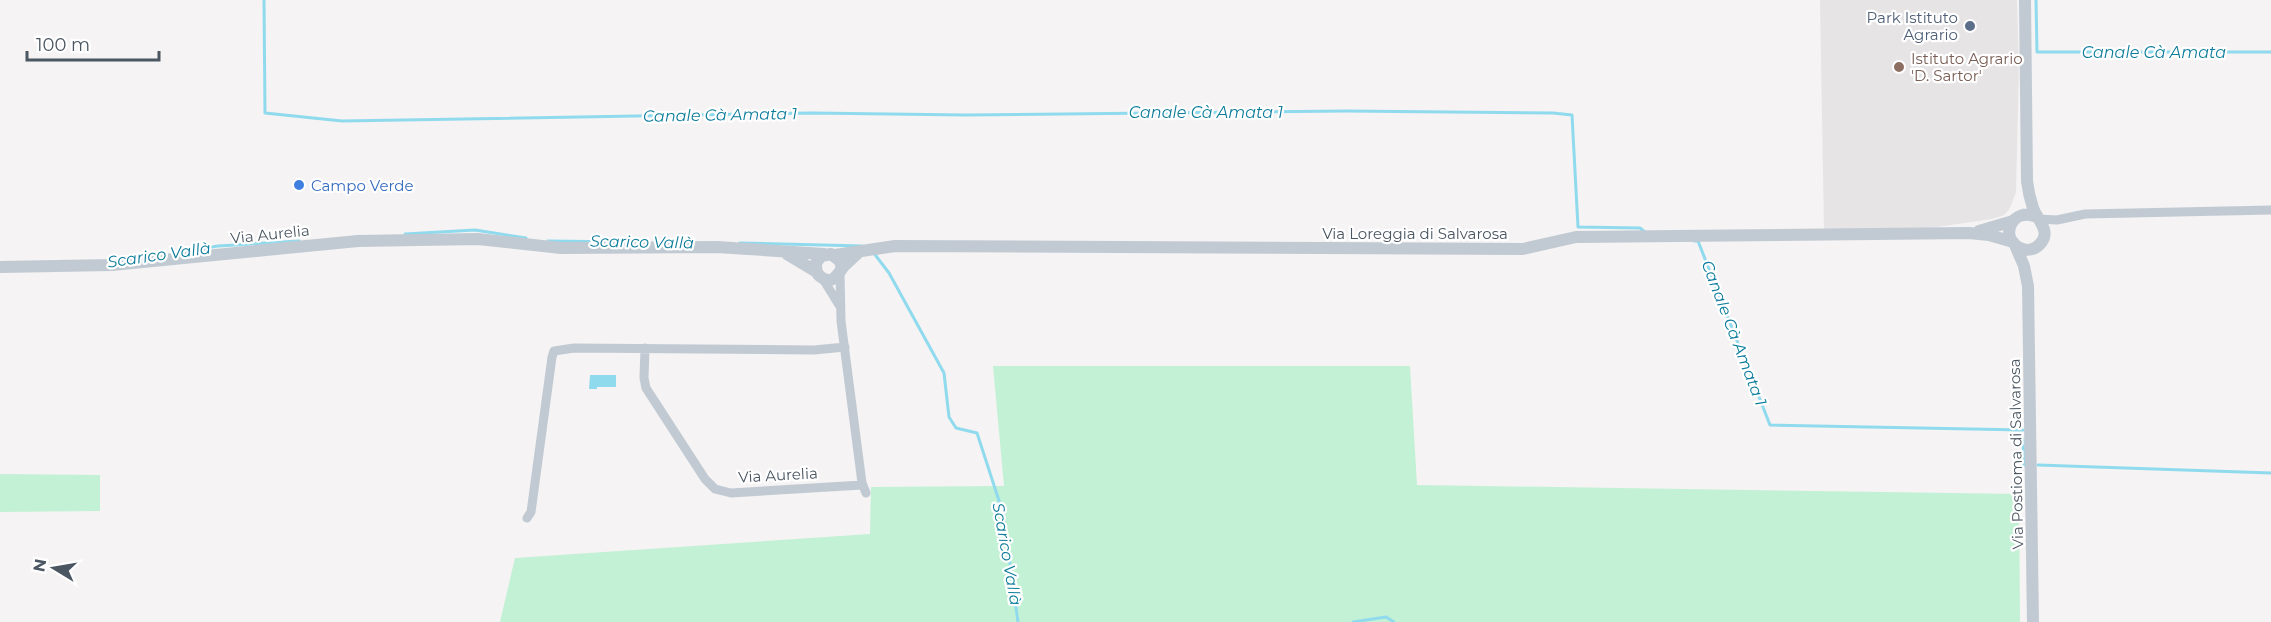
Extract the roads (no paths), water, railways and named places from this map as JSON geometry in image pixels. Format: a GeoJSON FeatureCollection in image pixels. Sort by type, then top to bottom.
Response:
{"type":"FeatureCollection","features":[{"type":"Feature","properties":{"kind":"street"},"geometry":{"type":"LineString","coordinates":[[2025,0],[2027,181],[2030,200],[2043,225],[2041,241]]}},
{"type":"Feature","properties":{"kind":"street"},"geometry":{"type":"LineString","coordinates":[[2027,181],[2023,200],[2009,232],[2014,244],[2024,250],[2041,241],[2063,219]]}},
{"type":"Feature","properties":{"kind":"street"},"geometry":{"type":"LineString","coordinates":[[2014,220],[2028,214],[2038,218],[2063,219],[2085,214],[2271,210]]}},
{"type":"Feature","properties":{"kind":"street","name":"Via Loreggia di Salvarosa"},"geometry":{"type":"LineString","coordinates":[[1969,233],[1999,227],[2014,220]]}},
{"type":"Feature","properties":{"kind":"street","name":"Via Loreggia di Salvarosa"},"geometry":{"type":"LineString","coordinates":[[435,240],[478,239],[561,248],[717,247],[829,255],[895,246],[1523,249],[1576,237],[1651,235],[1969,233],[1989,235],[2014,244]]}},
{"type":"Feature","properties":{"kind":"street","name":"Via Aurelia"},"geometry":{"type":"LineString","coordinates":[[0,267],[112,265],[358,241],[435,240]]}},
{"type":"Feature","properties":{"kind":"street","name":"Via Postioma di Salvarosa"},"geometry":{"type":"LineString","coordinates":[[2028,286],[2041,241]]}},
{"type":"Feature","properties":{"kind":"street","name":"Via Postioma di Salvarosa"},"geometry":{"type":"LineString","coordinates":[[2014,244],[2024,266],[2028,286],[2033,622]]}},
{"type":"Feature","properties":{"kind":"street"},"geometry":{"type":"LineString","coordinates":[[820,275],[831,280],[866,251]]}},
{"type":"Feature","properties":{"kind":"street","name":"Via Loreggia di Salvarosa"},"geometry":{"type":"LineString","coordinates":[[786,253],[820,275]]}},
{"type":"Feature","properties":{"kind":"street"},"geometry":{"type":"LineString","coordinates":[[527,518],[531,512],[553,352],[574,348],[814,350],[845,347],[840,306],[840,261],[829,255],[818,260],[820,275],[840,306]]}},
{"type":"Feature","properties":{"kind":"street","name":"Via Aurelia"},"geometry":{"type":"LineString","coordinates":[[645,348],[646,388],[703,476],[715,489],[731,493],[864,489],[845,347]]}},
{"type":"Feature","properties":{"kind":"water"},"geometry":{"type":"Polygon","coordinates":[[[590,375],[616,375],[616,387],[589,389],[590,375]]]}},
{"type":"Feature","properties":{"kind":"waterway","name":"Canale Cà Amata 1"},"geometry":{"type":"LineString","coordinates":[[264,0],[265,113],[342,121],[812,113],[966,115],[1346,111],[1553,113],[1572,115],[1578,227],[1640,228],[1646,233]]}},
{"type":"Feature","properties":{"kind":"waterway","name":"Canale Cà Amata"},"geometry":{"type":"LineString","coordinates":[[2036,0],[2037,52],[2271,52]]}},
{"type":"Feature","properties":{"kind":"waterway","name":"Scarico Vallà"},"geometry":{"type":"LineString","coordinates":[[405,234],[475,230],[526,238]]}},
{"type":"Feature","properties":{"kind":"waterway","name":"Scarico Vallà"},"geometry":{"type":"LineString","coordinates":[[181,252],[218,246],[299,241]]}},
{"type":"Feature","properties":{"kind":"waterway","name":"Scarico Vallà"},"geometry":{"type":"LineString","coordinates":[[548,241],[628,242]]}},
{"type":"Feature","properties":{"kind":"waterway","name":"Canale Cà Amata 1"},"geometry":{"type":"LineString","coordinates":[[1694,241],[1698,241],[1770,425],[2023,430]]}},
{"type":"Feature","properties":{"kind":"waterway","name":"Scarico Vallà"},"geometry":{"type":"LineString","coordinates":[[740,243],[862,246]]}},
{"type":"Feature","properties":{"kind":"waterway","name":"Scarico Vallà"},"geometry":{"type":"LineString","coordinates":[[873,252],[889,273],[944,373],[949,417],[956,428],[977,433],[1003,513],[1018,622]]}},
{"type":"Feature","properties":{"kind":"waterway","name":"Canale Cà Amata 1"},"geometry":{"type":"LineString","coordinates":[[2023,439],[2024,465]]}},
{"type":"Feature","properties":{"kind":"waterway","name":"Canale Cà Amata 1"},"geometry":{"type":"LineString","coordinates":[[2038,465],[2271,473]]}},
{"type":"Feature","properties":{"kind":"waterway","name":"Scarico Vallà"},"geometry":{"type":"LineString","coordinates":[[1353,622],[1386,617],[1394,622]]}},
{"type":"Feature","properties":{"kind":"place","name":"Park Istituto Agrario"},"geometry":{"type":"Point","coordinates":[1970,26]}},
{"type":"Feature","properties":{"kind":"place","name":"Istituto Agrario 'D. Sartor'"},"geometry":{"type":"Point","coordinates":[1899,67]}},
{"type":"Feature","properties":{"kind":"place","name":"Campo Verde"},"geometry":{"type":"Point","coordinates":[299,185]}}]}
